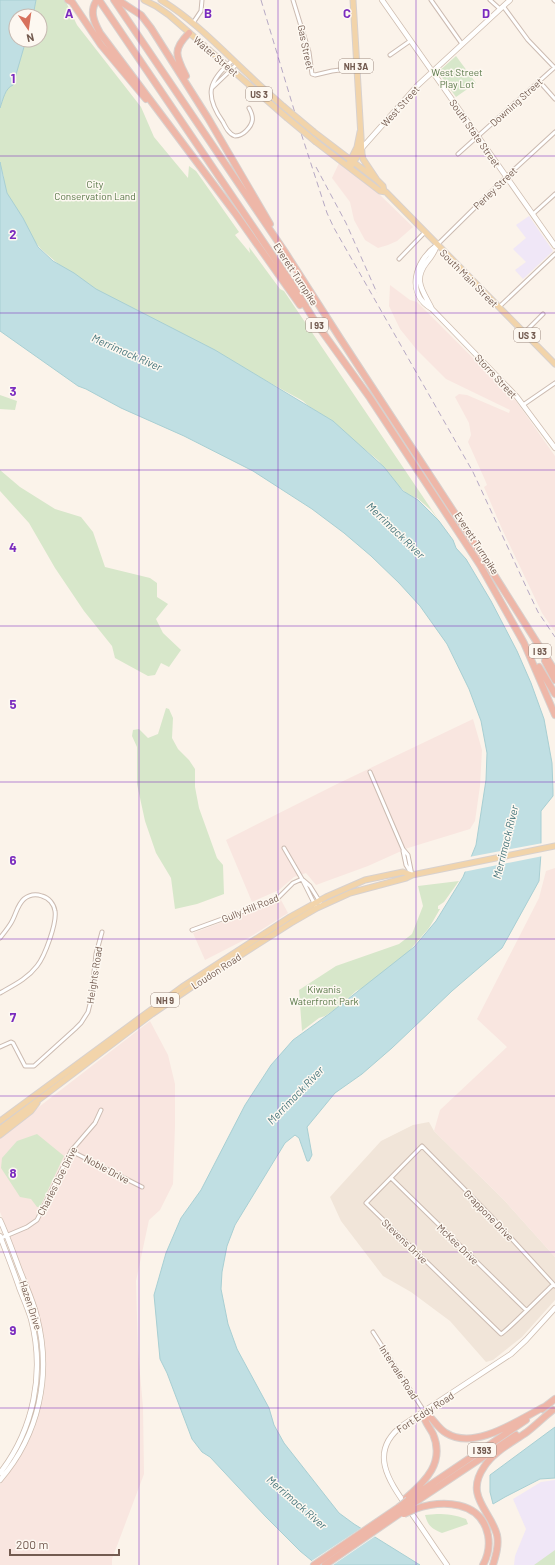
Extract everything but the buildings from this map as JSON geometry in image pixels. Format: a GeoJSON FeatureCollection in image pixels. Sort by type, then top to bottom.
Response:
{"type":"FeatureCollection","features":[{"type":"Feature","properties":{"kind":"highway"},"geometry":{"type":"LineString","coordinates":[[68,0],[72,2],[117,65],[179,136]]}},
{"type":"Feature","properties":{"kind":"highway"},"geometry":{"type":"LineString","coordinates":[[98,0],[95,3],[93,16],[96,25],[179,136],[310,318],[316,323]]}},
{"type":"Feature","properties":{"kind":"highway","name":"Everett Turnpike"},"geometry":{"type":"LineString","coordinates":[[98,0],[316,323],[370,398],[462,536],[489,580],[524,643]]}},
{"type":"Feature","properties":{"kind":"highway","name":"Everett Turnpike"},"geometry":{"type":"LineString","coordinates":[[114,0],[285,252],[525,622]]}},
{"type":"Feature","properties":{"kind":"highway"},"geometry":{"type":"LineString","coordinates":[[118,0],[130,7],[146,21],[202,108],[267,218],[285,252]]}},
{"type":"Feature","properties":{"kind":"highway"},"geometry":{"type":"LineString","coordinates":[[189,33],[179,44],[177,56],[202,108]]}},
{"type":"Feature","properties":{"kind":"highway"},"geometry":{"type":"LineString","coordinates":[[525,622],[555,671]]}},
{"type":"Feature","properties":{"kind":"highway","name":"I 93"},"geometry":{"type":"LineString","coordinates":[[525,622],[555,680]]}},
{"type":"Feature","properties":{"kind":"highway"},"geometry":{"type":"LineString","coordinates":[[524,643],[555,715]]}},
{"type":"Feature","properties":{"kind":"highway","name":"I 93"},"geometry":{"type":"LineString","coordinates":[[524,643],[555,694]]}},
{"type":"Feature","properties":{"kind":"highway","name":"I 393"},"geometry":{"type":"LineString","coordinates":[[410,1503],[555,1399]]}},
{"type":"Feature","properties":{"kind":"highway"},"geometry":{"type":"LineString","coordinates":[[410,1503],[431,1473],[436,1463],[436,1444],[433,1434],[424,1419],[424,1412],[430,1415],[439,1427],[446,1433],[459,1438],[469,1439],[490,1434],[544,1407]]}},
{"type":"Feature","properties":{"kind":"highway"},"geometry":{"type":"LineString","coordinates":[[493,1565],[497,1551],[497,1536],[480,1503],[477,1486],[480,1474],[489,1460],[554,1409]]}},
{"type":"Feature","properties":{"kind":"highway","name":"I 393"},"geometry":{"type":"LineString","coordinates":[[314,1565],[374,1523],[401,1509],[554,1409]]}},
{"type":"Feature","properties":{"kind":"highway"},"geometry":{"type":"LineString","coordinates":[[410,1503],[448,1504],[461,1506],[472,1511],[484,1524],[489,1540],[487,1556],[483,1565]]}},
{"type":"Feature","properties":{"kind":"highway","name":"I 393"},"geometry":{"type":"LineString","coordinates":[[325,1565],[379,1528],[401,1509]]}},
{"type":"Feature","properties":{"kind":"main road","name":"Water Street"},"geometry":{"type":"LineString","coordinates":[[144,0],[156,6],[189,33],[316,142],[350,164]]}},
{"type":"Feature","properties":{"kind":"main road","name":"NH 3A"},"geometry":{"type":"LineString","coordinates":[[353,0],[362,148]]}},
{"type":"Feature","properties":{"kind":"main road","name":"Water Street"},"geometry":{"type":"LineString","coordinates":[[162,1],[193,23],[283,106],[350,164]]}},
{"type":"Feature","properties":{"kind":"main road"},"geometry":{"type":"LineString","coordinates":[[189,33],[193,23]]}},
{"type":"Feature","properties":{"kind":"main road","name":"NH 3A"},"geometry":{"type":"LineString","coordinates":[[350,164],[357,147],[360,132]]}},
{"type":"Feature","properties":{"kind":"main road"},"geometry":{"type":"LineString","coordinates":[[350,164],[362,148]]}},
{"type":"Feature","properties":{"kind":"main road"},"geometry":{"type":"LineString","coordinates":[[362,148],[363,160],[377,180]]}},
{"type":"Feature","properties":{"kind":"main road","name":"South Main Street"},"geometry":{"type":"LineString","coordinates":[[350,164],[377,180],[383,186],[384,191],[554,362]]}},
{"type":"Feature","properties":{"kind":"main road","name":"South Main Street"},"geometry":{"type":"LineString","coordinates":[[350,164],[380,191],[384,191]]}},
{"type":"Feature","properties":{"kind":"main road","name":"Loudon Road"},"geometry":{"type":"LineString","coordinates":[[0,1121],[182,987],[224,959],[349,886],[365,880],[403,872],[412,875],[555,846]]}},
{"type":"Feature","properties":{"kind":"main road","name":"Loudon Road"},"geometry":{"type":"LineString","coordinates":[[0,1129],[152,1014],[318,904]]}},
{"type":"Feature","properties":{"kind":"main road"},"geometry":{"type":"LineString","coordinates":[[0,1135],[31,1111],[41,1098]]}},
{"type":"Feature","properties":{"kind":"main road"},"geometry":{"type":"LineString","coordinates":[[0,1117],[14,1107],[27,1102]]}},
{"type":"Feature","properties":{"kind":"street"},"geometry":{"type":"LineString","coordinates":[[193,23],[201,11],[202,0]]}},
{"type":"Feature","properties":{"kind":"street","name":"Gas Street"},"geometry":{"type":"LineString","coordinates":[[293,0],[309,52],[312,74],[315,75],[356,68]]}},
{"type":"Feature","properties":{"kind":"street","name":"South State Street"},"geometry":{"type":"LineString","coordinates":[[382,0],[555,246]]}},
{"type":"Feature","properties":{"kind":"street"},"geometry":{"type":"LineString","coordinates":[[430,0],[462,44]]}},
{"type":"Feature","properties":{"kind":"street"},"geometry":{"type":"LineString","coordinates":[[490,0],[501,8],[528,40],[555,67]]}},
{"type":"Feature","properties":{"kind":"street","name":"West Street"},"geometry":{"type":"LineString","coordinates":[[362,148],[406,97],[510,0]]}},
{"type":"Feature","properties":{"kind":"street"},"geometry":{"type":"LineString","coordinates":[[390,55],[410,41]]}},
{"type":"Feature","properties":{"kind":"street"},"geometry":{"type":"LineString","coordinates":[[235,62],[227,65],[217,76],[213,83],[211,100],[216,112],[232,135],[242,135],[252,126],[253,116],[249,108]]}},
{"type":"Feature","properties":{"kind":"street"},"geometry":{"type":"LineString","coordinates":[[212,88],[232,70],[235,62]]}},
{"type":"Feature","properties":{"kind":"street","name":"Downing Street"},"geometry":{"type":"LineString","coordinates":[[458,154],[555,67]]}},
{"type":"Feature","properties":{"kind":"street"},"geometry":{"type":"LineString","coordinates":[[539,82],[555,99]]}},
{"type":"Feature","properties":{"kind":"street","name":"Perley Street"},"geometry":{"type":"LineString","coordinates":[[437,245],[506,177],[555,132]]}},
{"type":"Feature","properties":{"kind":"street"},"geometry":{"type":"LineString","coordinates":[[532,215],[555,194]]}},
{"type":"Feature","properties":{"kind":"street"},"geometry":{"type":"LineString","coordinates":[[399,259],[425,232]]}},
{"type":"Feature","properties":{"kind":"street","name":"Storrs Street"},"geometry":{"type":"LineString","coordinates":[[437,245],[436,252],[424,267],[420,278],[424,295],[432,309],[523,405],[555,448]]}},
{"type":"Feature","properties":{"kind":"street"},"geometry":{"type":"LineString","coordinates":[[499,307],[555,254]]}},
{"type":"Feature","properties":{"kind":"street"},"geometry":{"type":"LineString","coordinates":[[524,333],[543,314]]}},
{"type":"Feature","properties":{"kind":"street"},"geometry":{"type":"LineString","coordinates":[[523,405],[555,383]]}},
{"type":"Feature","properties":{"kind":"street"},"geometry":{"type":"LineString","coordinates":[[370,772],[403,850],[408,855],[412,875]]}},
{"type":"Feature","properties":{"kind":"street"},"geometry":{"type":"LineString","coordinates":[[284,848],[318,904]]}},
{"type":"Feature","properties":{"kind":"street"},"geometry":{"type":"LineString","coordinates":[[302,879],[310,886],[318,904]]}},
{"type":"Feature","properties":{"kind":"street","name":"Gully Hill Road"},"geometry":{"type":"LineString","coordinates":[[192,930],[277,899],[293,883],[302,879]]}},
{"type":"Feature","properties":{"kind":"street"},"geometry":{"type":"LineString","coordinates":[[0,938],[11,924],[20,904],[27,897],[39,895],[47,898],[53,903],[55,909],[55,919],[47,948],[41,961],[26,978],[0,993]]}},
{"type":"Feature","properties":{"kind":"street","name":"Heights Road"},"geometry":{"type":"LineString","coordinates":[[0,1047],[11,1042],[14,1043],[25,1066],[34,1066],[81,1023],[88,1012],[91,1000],[96,954],[102,932]]}},
{"type":"Feature","properties":{"kind":"street","name":"Charles Doe Drive"},"geometry":{"type":"LineString","coordinates":[[0,1237],[27,1227],[37,1220],[71,1151],[95,1123],[101,1110]]}},
{"type":"Feature","properties":{"kind":"street","name":"Stevens Drive"},"geometry":{"type":"LineString","coordinates":[[422,1146],[366,1203],[502,1334],[509,1329],[526,1310]]}},
{"type":"Feature","properties":{"kind":"street","name":"Grappone Drive"},"geometry":{"type":"LineString","coordinates":[[422,1146],[489,1214],[554,1285]]}},
{"type":"Feature","properties":{"kind":"street","name":"Noble Drive"},"geometry":{"type":"LineString","coordinates":[[71,1151],[142,1187]]}},
{"type":"Feature","properties":{"kind":"street","name":"McKee Drive"},"geometry":{"type":"LineString","coordinates":[[391,1178],[526,1310]]}},
{"type":"Feature","properties":{"kind":"street","name":"Hazen Drive"},"geometry":{"type":"LineString","coordinates":[[0,1220],[37,1316],[42,1340],[43,1372],[41,1395],[33,1424],[18,1456],[0,1480]]}},
{"type":"Feature","properties":{"kind":"street","name":"Hazen Drive"},"geometry":{"type":"LineString","coordinates":[[0,1237],[31,1318],[37,1362],[36,1383],[29,1416],[14,1453],[0,1472]]}},
{"type":"Feature","properties":{"kind":"street"},"geometry":{"type":"LineString","coordinates":[[526,1310],[554,1285]]}},
{"type":"Feature","properties":{"kind":"street","name":"Fort Eddy Road"},"geometry":{"type":"LineString","coordinates":[[447,1565],[391,1483],[385,1467],[384,1453],[389,1439],[392,1434],[403,1424],[424,1412],[511,1354],[555,1308]]}},
{"type":"Feature","properties":{"kind":"street","name":"Intervale Road"},"geometry":{"type":"LineString","coordinates":[[373,1332],[424,1412]]}},
{"type":"Feature","properties":{"kind":"shaded area"},"geometry":{"type":"Polygon","coordinates":[[[339,163],[378,193],[413,227],[397,241],[378,248],[365,240],[354,220],[350,202],[332,178],[339,163]]]}},
{"type":"Feature","properties":{"kind":"shaded area"},"geometry":{"type":"Polygon","coordinates":[[[529,216],[553,251],[523,279],[515,270],[526,262],[513,249],[526,238],[516,225],[529,216]]]}},
{"type":"Feature","properties":{"kind":"shaded area"},"geometry":{"type":"Polygon","coordinates":[[[390,285],[410,300],[417,302],[516,401],[555,456],[555,632],[542,613],[502,529],[484,487],[487,485],[468,442],[471,435],[469,423],[455,397],[459,394],[467,395],[509,413],[510,410],[446,379],[417,350],[400,329],[389,306],[390,285]]]}},
{"type":"Feature","properties":{"kind":"shaded area"},"geometry":{"type":"Polygon","coordinates":[[[473,719],[482,750],[480,786],[475,821],[470,829],[408,848],[368,866],[316,885],[306,873],[294,877],[279,890],[252,902],[226,840],[337,784],[473,719]]]}},
{"type":"Feature","properties":{"kind":"shaded area"},"geometry":{"type":"Polygon","coordinates":[[[555,868],[555,1257],[504,1200],[434,1131],[440,1110],[507,1047],[477,1019],[539,898],[546,871],[555,868]]]}},
{"type":"Feature","properties":{"kind":"shaded area"},"geometry":{"type":"Polygon","coordinates":[[[281,900],[288,913],[250,937],[205,960],[193,933],[281,900]]]}},
{"type":"Feature","properties":{"kind":"shaded area"},"geometry":{"type":"Polygon","coordinates":[[[150,1021],[168,1055],[175,1084],[175,1126],[173,1184],[160,1210],[149,1220],[136,1281],[138,1352],[143,1407],[144,1474],[112,1559],[112,1565],[0,1565],[0,1484],[20,1457],[34,1429],[43,1399],[46,1375],[46,1358],[44,1336],[36,1305],[0,1212],[0,1137],[150,1021]]]}},
{"type":"Feature","properties":{"kind":"shaded area"},"geometry":{"type":"Polygon","coordinates":[[[429,1122],[434,1131],[504,1200],[555,1257],[555,1300],[522,1337],[493,1360],[486,1362],[450,1321],[411,1292],[383,1276],[341,1221],[330,1197],[381,1141],[413,1125],[429,1122]]]}},
{"type":"Feature","properties":{"kind":"shaded area"},"geometry":{"type":"Polygon","coordinates":[[[555,1480],[555,1565],[514,1565],[515,1556],[526,1529],[513,1499],[541,1482],[555,1480]]]}},
{"type":"Feature","properties":{"kind":"green space","name":"City Conservation Land"},"geometry":{"type":"Polygon","coordinates":[[[36,0],[65,0],[77,25],[141,107],[154,137],[188,178],[189,166],[196,171],[239,232],[235,235],[250,253],[249,247],[280,289],[284,291],[442,525],[431,510],[417,498],[409,496],[386,473],[379,461],[328,419],[303,401],[171,328],[139,314],[72,276],[41,249],[31,237],[16,216],[3,183],[4,177],[0,165],[0,101],[14,77],[23,48],[48,48],[48,8],[34,8],[36,0]]]}},
{"type":"Feature","properties":{"kind":"green space","name":"West Street Play Lot"},"geometry":{"type":"Polygon","coordinates":[[[456,56],[476,83],[456,97],[438,72],[456,56]]]}},
{"type":"Feature","properties":{"kind":"green space"},"geometry":{"type":"Polygon","coordinates":[[[0,395],[17,401],[15,410],[0,409],[0,395]]]}},
{"type":"Feature","properties":{"kind":"green space"},"geometry":{"type":"Polygon","coordinates":[[[0,470],[20,487],[55,509],[81,517],[93,532],[105,567],[150,578],[157,583],[157,597],[168,604],[156,619],[163,633],[181,650],[169,667],[161,663],[155,675],[148,676],[115,658],[112,646],[84,611],[55,568],[29,523],[0,491],[0,470]]]}},
{"type":"Feature","properties":{"kind":"green space"},"geometry":{"type":"Polygon","coordinates":[[[166,708],[169,709],[173,718],[172,738],[178,749],[189,760],[195,769],[195,787],[199,808],[217,858],[223,865],[224,894],[197,904],[175,909],[171,878],[156,853],[145,821],[137,784],[137,747],[132,736],[133,730],[139,729],[148,738],[158,734],[166,708]]]}},
{"type":"Feature","properties":{"kind":"green space","name":"Kiwanis Waterfront Park"},"geometry":{"type":"Polygon","coordinates":[[[459,881],[444,902],[438,906],[438,909],[440,909],[429,928],[403,958],[365,987],[356,991],[340,1006],[325,1016],[319,1018],[302,1031],[299,990],[336,966],[399,944],[412,934],[423,906],[418,886],[459,881]]]}},
{"type":"Feature","properties":{"kind":"green space"},"geometry":{"type":"Polygon","coordinates":[[[37,1134],[64,1156],[40,1207],[37,1207],[31,1199],[20,1197],[1,1168],[2,1158],[17,1141],[37,1134]]]}},
{"type":"Feature","properties":{"kind":"green space"},"geometry":{"type":"Polygon","coordinates":[[[425,1515],[452,1515],[466,1519],[468,1524],[442,1533],[431,1527],[425,1515]]]}},
{"type":"Feature","properties":{"kind":"green space"},"geometry":{"type":"Polygon","coordinates":[[[555,1550],[555,1565],[534,1565],[555,1550]]]}},
{"type":"Feature","properties":{"kind":"water"},"geometry":{"type":"Polygon","coordinates":[[[0,0],[36,0],[34,8],[8,8],[8,48],[24,48],[13,85],[6,91],[0,108],[0,0]]]}},
{"type":"Feature","properties":{"kind":"water","name":"Merrimack River"},"geometry":{"type":"Polygon","coordinates":[[[0,162],[7,193],[23,218],[38,247],[53,261],[74,273],[96,289],[215,350],[333,421],[384,467],[403,491],[418,500],[439,521],[453,540],[456,548],[466,559],[491,601],[517,651],[531,683],[544,719],[552,763],[553,796],[541,811],[539,881],[502,948],[452,991],[392,1048],[362,1074],[335,1093],[307,1127],[312,1155],[309,1161],[307,1161],[299,1138],[295,1135],[285,1143],[235,1225],[227,1246],[222,1272],[221,1289],[228,1324],[237,1349],[269,1408],[274,1425],[284,1443],[339,1513],[420,1565],[317,1565],[300,1551],[266,1517],[210,1457],[202,1452],[192,1439],[167,1373],[160,1359],[154,1295],[166,1253],[181,1218],[201,1190],[245,1105],[271,1065],[293,1040],[329,1014],[414,947],[436,921],[463,877],[476,845],[486,780],[487,753],[481,721],[469,689],[447,644],[420,606],[371,556],[344,533],[312,509],[253,471],[184,436],[121,408],[78,386],[0,331],[0,162]]]}},
{"type":"Feature","properties":{"kind":"water"},"geometry":{"type":"Polygon","coordinates":[[[555,1427],[555,1478],[540,1479],[493,1504],[490,1492],[490,1475],[555,1427]]]}},
{"type":"Feature","properties":{"kind":"pier"},"geometry":{"type":"Polygon","coordinates":[[[543,843],[543,856],[463,872],[469,857],[543,843]]]}},
{"type":"Feature","properties":{"kind":"pier"},"geometry":{"type":"Polygon","coordinates":[[[363,1527],[377,1535],[333,1565],[314,1565],[310,1562],[363,1527]]]}},
{"type":"Feature","properties":{"kind":"railway"},"geometry":{"type":"LineString","coordinates":[[261,0],[327,213],[334,228],[473,472],[538,612],[555,637]]}},
{"type":"Feature","properties":{"kind":"railway"},"geometry":{"type":"LineString","coordinates":[[316,167],[346,223],[377,293]]}}]}
